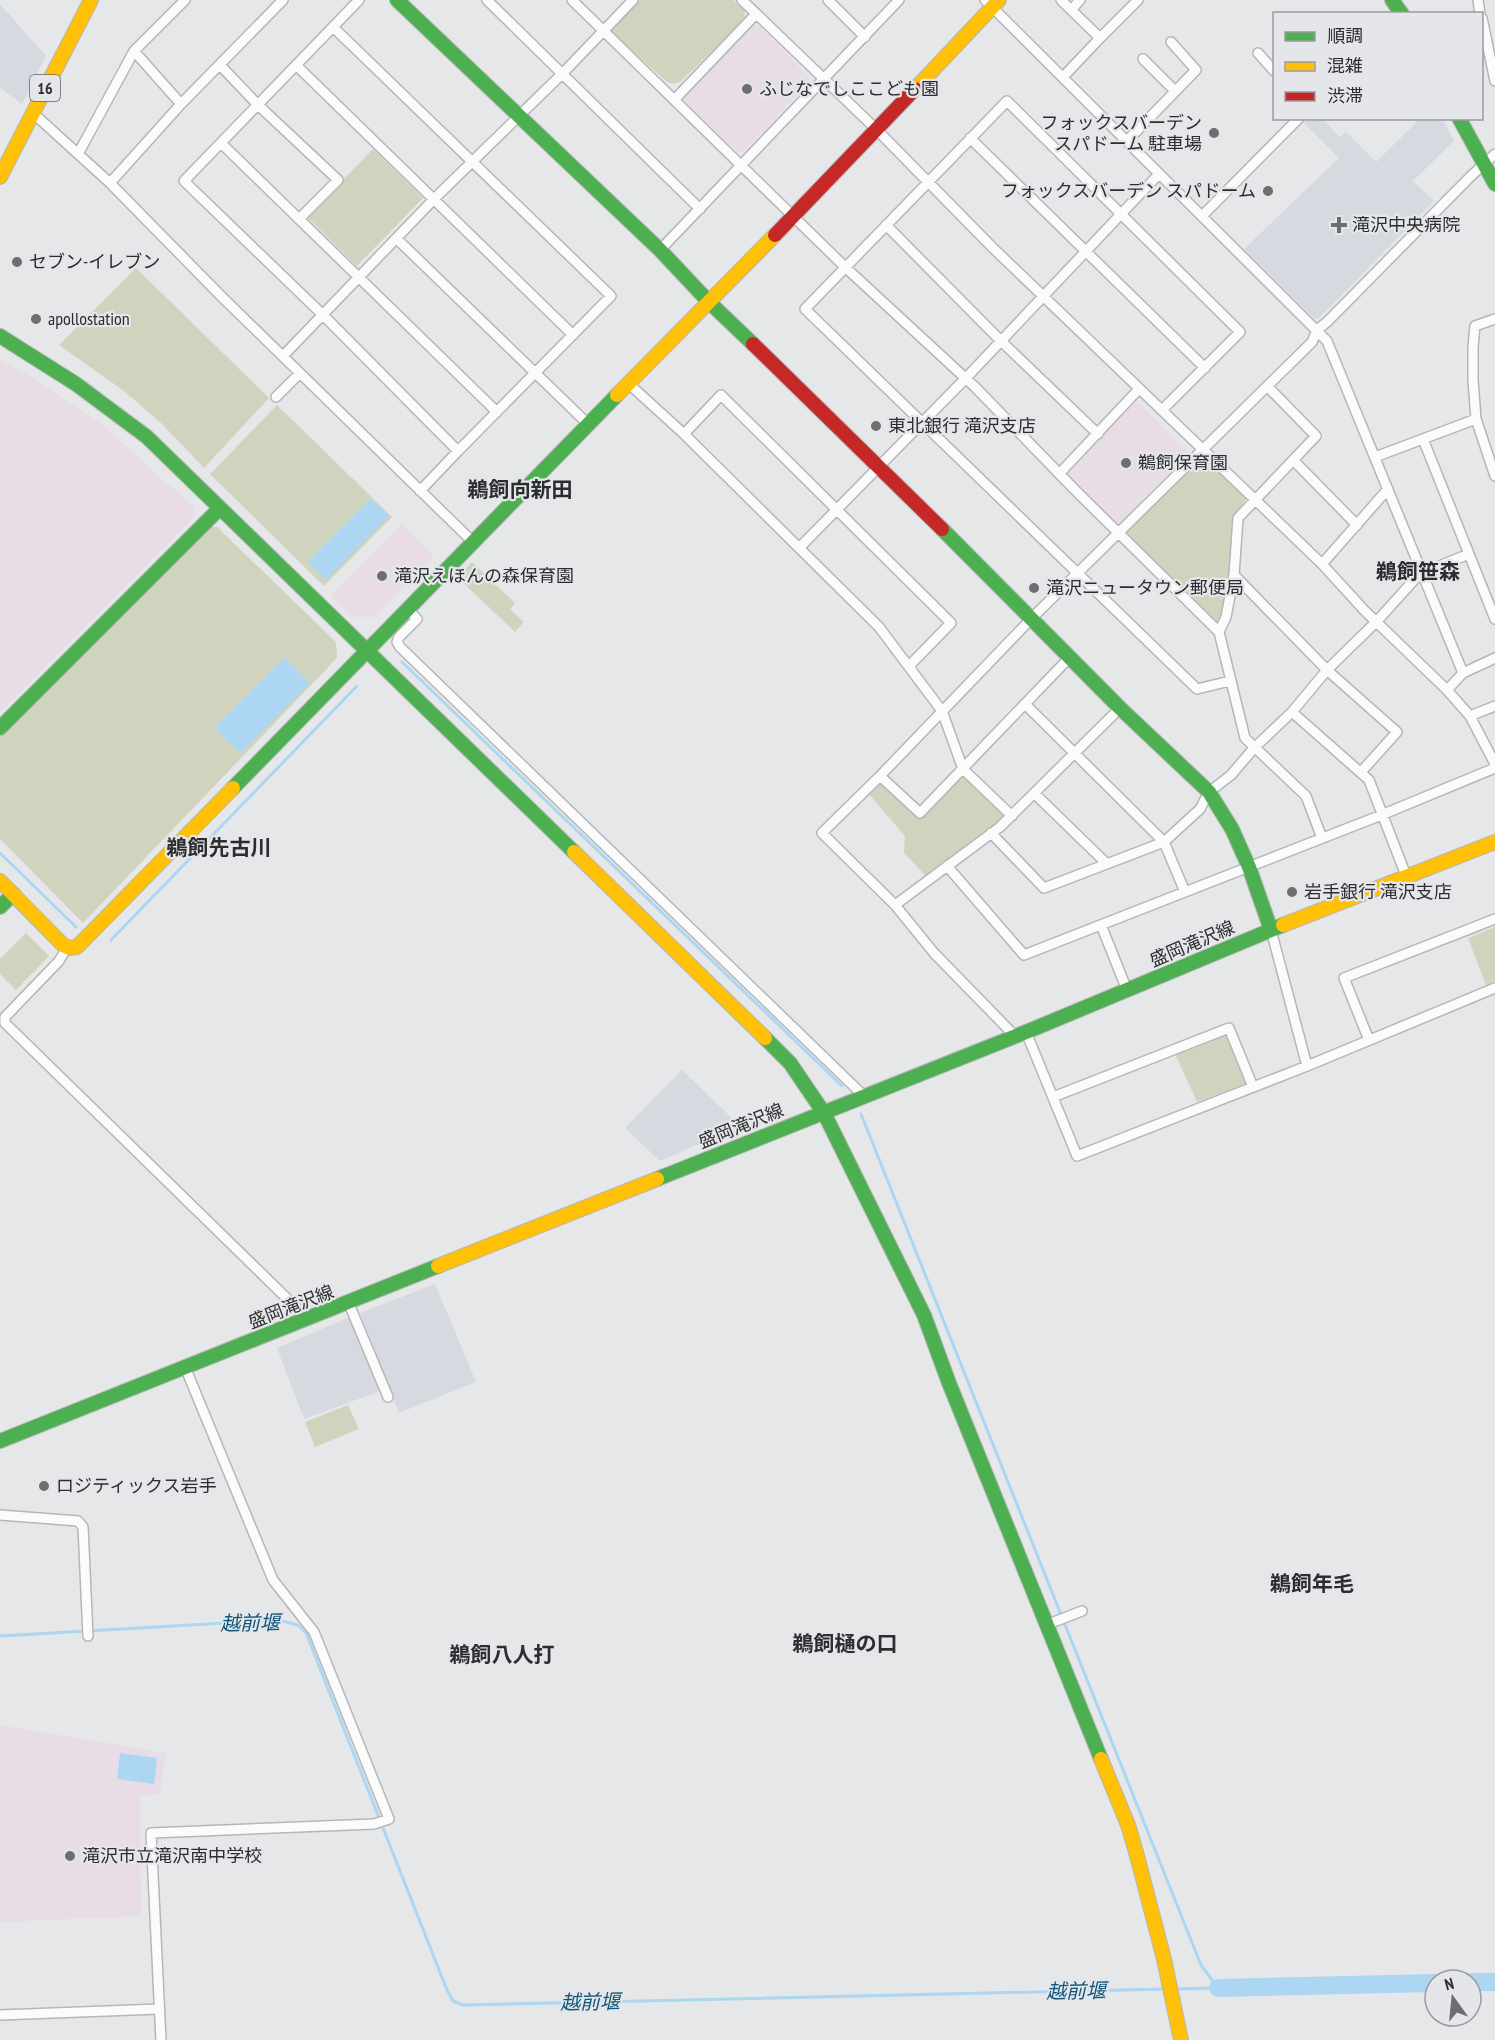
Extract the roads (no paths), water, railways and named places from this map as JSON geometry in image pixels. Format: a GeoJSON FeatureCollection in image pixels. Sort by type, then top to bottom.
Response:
{"type":"FeatureCollection","features":[{"type":"Feature","properties":{"kind":"street","name":"16"},"geometry":{"type":"LineString","coordinates":[[0,177],[91,0]]}},
{"type":"Feature","properties":{"kind":"street"},"geometry":{"type":"LineString","coordinates":[[78,154],[134,51],[185,0]]}},
{"type":"Feature","properties":{"kind":"street"},"geometry":{"type":"LineString","coordinates":[[110,183],[181,104],[283,0]]}},
{"type":"Feature","properties":{"kind":"street"},"geometry":{"type":"LineString","coordinates":[[359,0],[184,181],[323,315],[458,451]]}},
{"type":"Feature","properties":{"kind":"street"},"geometry":{"type":"LineString","coordinates":[[397,0],[660,250],[708,301],[879,465],[1120,708],[1209,792],[1232,829],[1249,867],[1271,930],[1307,1066]]}},
{"type":"Feature","properties":{"kind":"street"},"geometry":{"type":"LineString","coordinates":[[487,0],[700,209]]}},
{"type":"Feature","properties":{"kind":"street"},"geometry":{"type":"LineString","coordinates":[[572,0],[845,267],[965,379],[1219,632],[1245,738],[1306,796],[1322,838]]}},
{"type":"Feature","properties":{"kind":"street"},"geometry":{"type":"LineString","coordinates":[[283,356],[472,160],[563,73],[633,0]]}},
{"type":"Feature","properties":{"kind":"street"},"geometry":{"type":"LineString","coordinates":[[742,0],[877,130],[993,248],[1322,564],[1364,610],[1447,690],[1470,716],[1495,766],[1383,814],[1024,956],[947,866]]}},
{"type":"Feature","properties":{"kind":"street"},"geometry":{"type":"LineString","coordinates":[[828,0],[865,37]]}},
{"type":"Feature","properties":{"kind":"street"},"geometry":{"type":"LineString","coordinates":[[660,250],[899,0]]}},
{"type":"Feature","properties":{"kind":"street"},"geometry":{"type":"LineString","coordinates":[[1061,0],[1100,38]]}},
{"type":"Feature","properties":{"kind":"street"},"geometry":{"type":"LineString","coordinates":[[1071,10],[1080,0]]}},
{"type":"Feature","properties":{"kind":"street"},"geometry":{"type":"LineString","coordinates":[[1063,77],[1137,0]]}},
{"type":"Feature","properties":{"kind":"street"},"geometry":{"type":"LineString","coordinates":[[0,881],[63,945],[70,948],[77,947],[877,130],[992,2],[1158,175],[1327,341],[1463,673]]}},
{"type":"Feature","properties":{"kind":"street"},"geometry":{"type":"LineString","coordinates":[[675,99],[756,14]]}},
{"type":"Feature","properties":{"kind":"street"},"geometry":{"type":"LineString","coordinates":[[1483,23],[1495,81]]}},
{"type":"Feature","properties":{"kind":"street"},"geometry":{"type":"LineString","coordinates":[[334,28],[611,296],[420,490]]}},
{"type":"Feature","properties":{"kind":"street"},"geometry":{"type":"LineString","coordinates":[[1127,141],[1196,70],[1171,42]]}},
{"type":"Feature","properties":{"kind":"street"},"geometry":{"type":"LineString","coordinates":[[134,51],[181,104]]}},
{"type":"Feature","properties":{"kind":"street"},"geometry":{"type":"LineString","coordinates":[[1258,53],[1273,69]]}},
{"type":"Feature","properties":{"kind":"street"},"geometry":{"type":"LineString","coordinates":[[1143,59],[1175,91]]}},
{"type":"Feature","properties":{"kind":"street"},"geometry":{"type":"LineString","coordinates":[[220,65],[258,105],[338,180],[299,219]]}},
{"type":"Feature","properties":{"kind":"street"},"geometry":{"type":"LineString","coordinates":[[297,66],[573,335]]}},
{"type":"Feature","properties":{"kind":"street"},"geometry":{"type":"LineString","coordinates":[[1163,409],[1240,332],[1007,100],[806,309],[1197,689],[1230,681]]}},
{"type":"Feature","properties":{"kind":"street"},"geometry":{"type":"LineString","coordinates":[[33,113],[110,183],[473,542]]}},
{"type":"Feature","properties":{"kind":"street"},"geometry":{"type":"LineString","coordinates":[[1202,216],[1297,120]]}},
{"type":"Feature","properties":{"kind":"street"},"geometry":{"type":"LineString","coordinates":[[1460,120],[1495,184]]}},
{"type":"Feature","properties":{"kind":"street"},"geometry":{"type":"LineString","coordinates":[[970,138],[1204,368]]}},
{"type":"Feature","properties":{"kind":"street"},"geometry":{"type":"LineString","coordinates":[[221,143],[497,412]]}},
{"type":"Feature","properties":{"kind":"street"},"geometry":{"type":"LineString","coordinates":[[1495,154],[1317,330],[1312,342],[1032,618],[822,833],[895,905],[934,953],[1021,1034],[1053,1097],[1077,1156],[1307,1066],[1495,988]]}},
{"type":"Feature","properties":{"kind":"street"},"geometry":{"type":"LineString","coordinates":[[800,548],[965,379],[1158,175]]}},
{"type":"Feature","properties":{"kind":"street"},"geometry":{"type":"LineString","coordinates":[[886,225],[1098,434]]}},
{"type":"Feature","properties":{"kind":"street"},"geometry":{"type":"LineString","coordinates":[[397,239],[589,425]]}},
{"type":"Feature","properties":{"kind":"street"},"geometry":{"type":"LineString","coordinates":[[1495,319],[1475,326],[1473,369],[1476,419],[1495,476]]}},
{"type":"Feature","properties":{"kind":"street"},"geometry":{"type":"LineString","coordinates":[[0,336],[44,361],[115,411],[147,437],[790,1063],[824,1113],[924,1315],[1057,1621],[1128,1825],[1150,1899],[1172,1989],[1181,2040]]}},
{"type":"Feature","properties":{"kind":"street"},"geometry":{"type":"LineString","coordinates":[[276,397],[300,373]]}},
{"type":"Feature","properties":{"kind":"street"},"geometry":{"type":"LineString","coordinates":[[629,384],[684,434],[879,627],[942,711],[963,769],[1012,816]]}},
{"type":"Feature","properties":{"kind":"street"},"geometry":{"type":"LineString","coordinates":[[1219,632],[1226,617],[1234,575],[1238,518],[1316,436],[1267,386]]}},
{"type":"Feature","properties":{"kind":"street"},"geometry":{"type":"LineString","coordinates":[[1059,474],[1138,389]]}},
{"type":"Feature","properties":{"kind":"street"},"geometry":{"type":"LineString","coordinates":[[684,434],[721,395],[951,623],[909,666]]}},
{"type":"Feature","properties":{"kind":"street"},"geometry":{"type":"LineString","coordinates":[[1375,457],[1476,419]]}},
{"type":"Feature","properties":{"kind":"street"},"geometry":{"type":"LineString","coordinates":[[1423,439],[1495,619]]}},
{"type":"Feature","properties":{"kind":"street"},"geometry":{"type":"LineString","coordinates":[[1293,460],[1357,525]]}},
{"type":"Feature","properties":{"kind":"street"},"geometry":{"type":"LineString","coordinates":[[1322,564],[1388,489]]}},
{"type":"Feature","properties":{"kind":"street"},"geometry":{"type":"LineString","coordinates":[[0,728],[219,508]]}},
{"type":"Feature","properties":{"kind":"street"},"geometry":{"type":"LineString","coordinates":[[991,833],[1044,888],[1164,842],[1200,809],[1209,792],[1231,775],[1254,748],[1292,712],[1328,670],[1422,573],[1469,554]]}},
{"type":"Feature","properties":{"kind":"street"},"geometry":{"type":"LineString","coordinates":[[1234,575],[1328,670],[1396,732],[1360,772]]}},
{"type":"Feature","properties":{"kind":"street"},"geometry":{"type":"LineString","coordinates":[[408,609],[417,619],[399,637],[397,642],[400,647],[865,1097]]}},
{"type":"Feature","properties":{"kind":"street"},"geometry":{"type":"LineString","coordinates":[[880,776],[920,813],[1070,657]]}},
{"type":"Feature","properties":{"kind":"street"},"geometry":{"type":"LineString","coordinates":[[1447,690],[1463,673],[1495,658]]}},
{"type":"Feature","properties":{"kind":"street"},"geometry":{"type":"LineString","coordinates":[[1024,704],[1164,842],[1185,892]]}},
{"type":"Feature","properties":{"kind":"street"},"geometry":{"type":"LineString","coordinates":[[1470,716],[1495,706]]}},
{"type":"Feature","properties":{"kind":"street"},"geometry":{"type":"LineString","coordinates":[[895,905],[1012,816],[1120,708]]}},
{"type":"Feature","properties":{"kind":"street"},"geometry":{"type":"LineString","coordinates":[[1292,712],[1369,780],[1407,878]]}},
{"type":"Feature","properties":{"kind":"street"},"geometry":{"type":"LineString","coordinates":[[1035,794],[1107,864]]}},
{"type":"Feature","properties":{"kind":"street","name":"盛岡滝沢線"},"geometry":{"type":"LineString","coordinates":[[0,1441],[350,1304],[1021,1034],[1271,930],[1495,842]]}},
{"type":"Feature","properties":{"kind":"street"},"geometry":{"type":"LineString","coordinates":[[0,907],[13,894]]}},
{"type":"Feature","properties":{"kind":"street"},"geometry":{"type":"LineString","coordinates":[[1370,1040],[1344,978],[1495,919]]}},
{"type":"Feature","properties":{"kind":"street"},"geometry":{"type":"LineString","coordinates":[[1101,925],[1128,990]]}},
{"type":"Feature","properties":{"kind":"street"},"geometry":{"type":"LineString","coordinates":[[63,945],[65,951],[59,961],[4,1017],[5,1023],[308,1319]]}},
{"type":"Feature","properties":{"kind":"street"},"geometry":{"type":"LineString","coordinates":[[1053,1097],[1229,1028],[1252,1087]]}},
{"type":"Feature","properties":{"kind":"street"},"geometry":{"type":"LineString","coordinates":[[350,1304],[388,1397]]}},
{"type":"Feature","properties":{"kind":"street"},"geometry":{"type":"LineString","coordinates":[[161,2040],[151,1833],[389,1819],[314,1632],[273,1580],[185,1367]]}},
{"type":"Feature","properties":{"kind":"street"},"geometry":{"type":"LineString","coordinates":[[0,1515],[78,1521],[83,1527],[88,1632]]}},
{"type":"Feature","properties":{"kind":"street"},"geometry":{"type":"LineString","coordinates":[[1057,1621],[1082,1611]]}},
{"type":"Feature","properties":{"kind":"street"},"geometry":{"type":"LineString","coordinates":[[0,2015],[159,2009]]}},
{"type":"Feature","properties":{"kind":"water"},"geometry":{"type":"Polygon","coordinates":[[[371,499],[389,516],[326,580],[308,562],[371,499]]]}},
{"type":"Feature","properties":{"kind":"water"},"geometry":{"type":"Polygon","coordinates":[[[284,658],[310,683],[240,753],[214,728],[284,658]]]}},
{"type":"Feature","properties":{"kind":"water"},"geometry":{"type":"Polygon","coordinates":[[[120,1753],[157,1758],[154,1784],[117,1779],[120,1753]]]}},
{"type":"Feature","properties":{"kind":"waterway"},"geometry":{"type":"LineString","coordinates":[[402,662],[842,1086]]}},
{"type":"Feature","properties":{"kind":"waterway"},"geometry":{"type":"LineString","coordinates":[[111,940],[357,686]]}},
{"type":"Feature","properties":{"kind":"waterway"},"geometry":{"type":"LineString","coordinates":[[0,853],[76,927]]}},
{"type":"Feature","properties":{"kind":"waterway"},"geometry":{"type":"LineString","coordinates":[[861,1114],[1201,1965],[1218,1988],[1175,1989]]}},
{"type":"Feature","properties":{"kind":"waterway","name":"越前堰"},"geometry":{"type":"LineString","coordinates":[[0,1636],[279,1620],[298,1625],[306,1633],[447,1990],[453,2001],[463,2005],[1165,1989]]}},
{"type":"Feature","properties":{"kind":"waterway","name":"越前堰"},"geometry":{"type":"LineString","coordinates":[[1483,1982],[1495,1982]]}},
{"type":"Feature","properties":{"kind":"waterway","name":"越前堰"},"geometry":{"type":"LineString","coordinates":[[1218,1988],[1423,1983]]}},
{"type":"Feature","properties":{"kind":"place","name":"ふじなでしここども園"},"geometry":{"type":"Point","coordinates":[747,89]}},
{"type":"Feature","properties":{"kind":"place","name":"フォックスバーデン スパドーム 駐車場"},"geometry":{"type":"Point","coordinates":[1214,133]}},
{"type":"Feature","properties":{"kind":"place","name":"フォックスバーデン スパドーム"},"geometry":{"type":"Point","coordinates":[1268,191]}},
{"type":"Feature","properties":{"kind":"place","name":"滝沢中央病院"},"geometry":{"type":"Point","coordinates":[1339,225]}},
{"type":"Feature","properties":{"kind":"place","name":"セブン-イレブン"},"geometry":{"type":"Point","coordinates":[17,262]}},
{"type":"Feature","properties":{"kind":"place","name":"apollostation"},"geometry":{"type":"Point","coordinates":[36,319]}},
{"type":"Feature","properties":{"kind":"place","name":"東北銀行 滝沢支店"},"geometry":{"type":"Point","coordinates":[876,426]}},
{"type":"Feature","properties":{"kind":"place","name":"鵜飼保育園"},"geometry":{"type":"Point","coordinates":[1126,463]}},
{"type":"Feature","properties":{"kind":"place","name":"滝沢えほんの森保育園"},"geometry":{"type":"Point","coordinates":[382,576]}},
{"type":"Feature","properties":{"kind":"place","name":"滝沢ニュータウン郵便局"},"geometry":{"type":"Point","coordinates":[1034,588]}},
{"type":"Feature","properties":{"kind":"place","name":"岩手銀行 滝沢支店"},"geometry":{"type":"Point","coordinates":[1292,892]}},
{"type":"Feature","properties":{"kind":"place","name":"ロジティックス岩手"},"geometry":{"type":"Point","coordinates":[44,1486]}},
{"type":"Feature","properties":{"kind":"place","name":"滝沢市立滝沢南中学校"},"geometry":{"type":"Point","coordinates":[70,1856]}},
{"type":"Feature","properties":{"kind":"district","name":"鵜飼向新田"},"geometry":{"type":"Point","coordinates":[520,490]}},
{"type":"Feature","properties":{"kind":"district","name":"鵜飼笹森"},"geometry":{"type":"Point","coordinates":[1418,572]}},
{"type":"Feature","properties":{"kind":"district","name":"鵜飼先古川"},"geometry":{"type":"Point","coordinates":[219,848]}},
{"type":"Feature","properties":{"kind":"district","name":"鵜飼年毛"},"geometry":{"type":"Point","coordinates":[1312,1584]}},
{"type":"Feature","properties":{"kind":"district","name":"鵜飼樋の口"},"geometry":{"type":"Point","coordinates":[845,1644]}},
{"type":"Feature","properties":{"kind":"district","name":"鵜飼八人打"},"geometry":{"type":"Point","coordinates":[502,1655]}}]}
